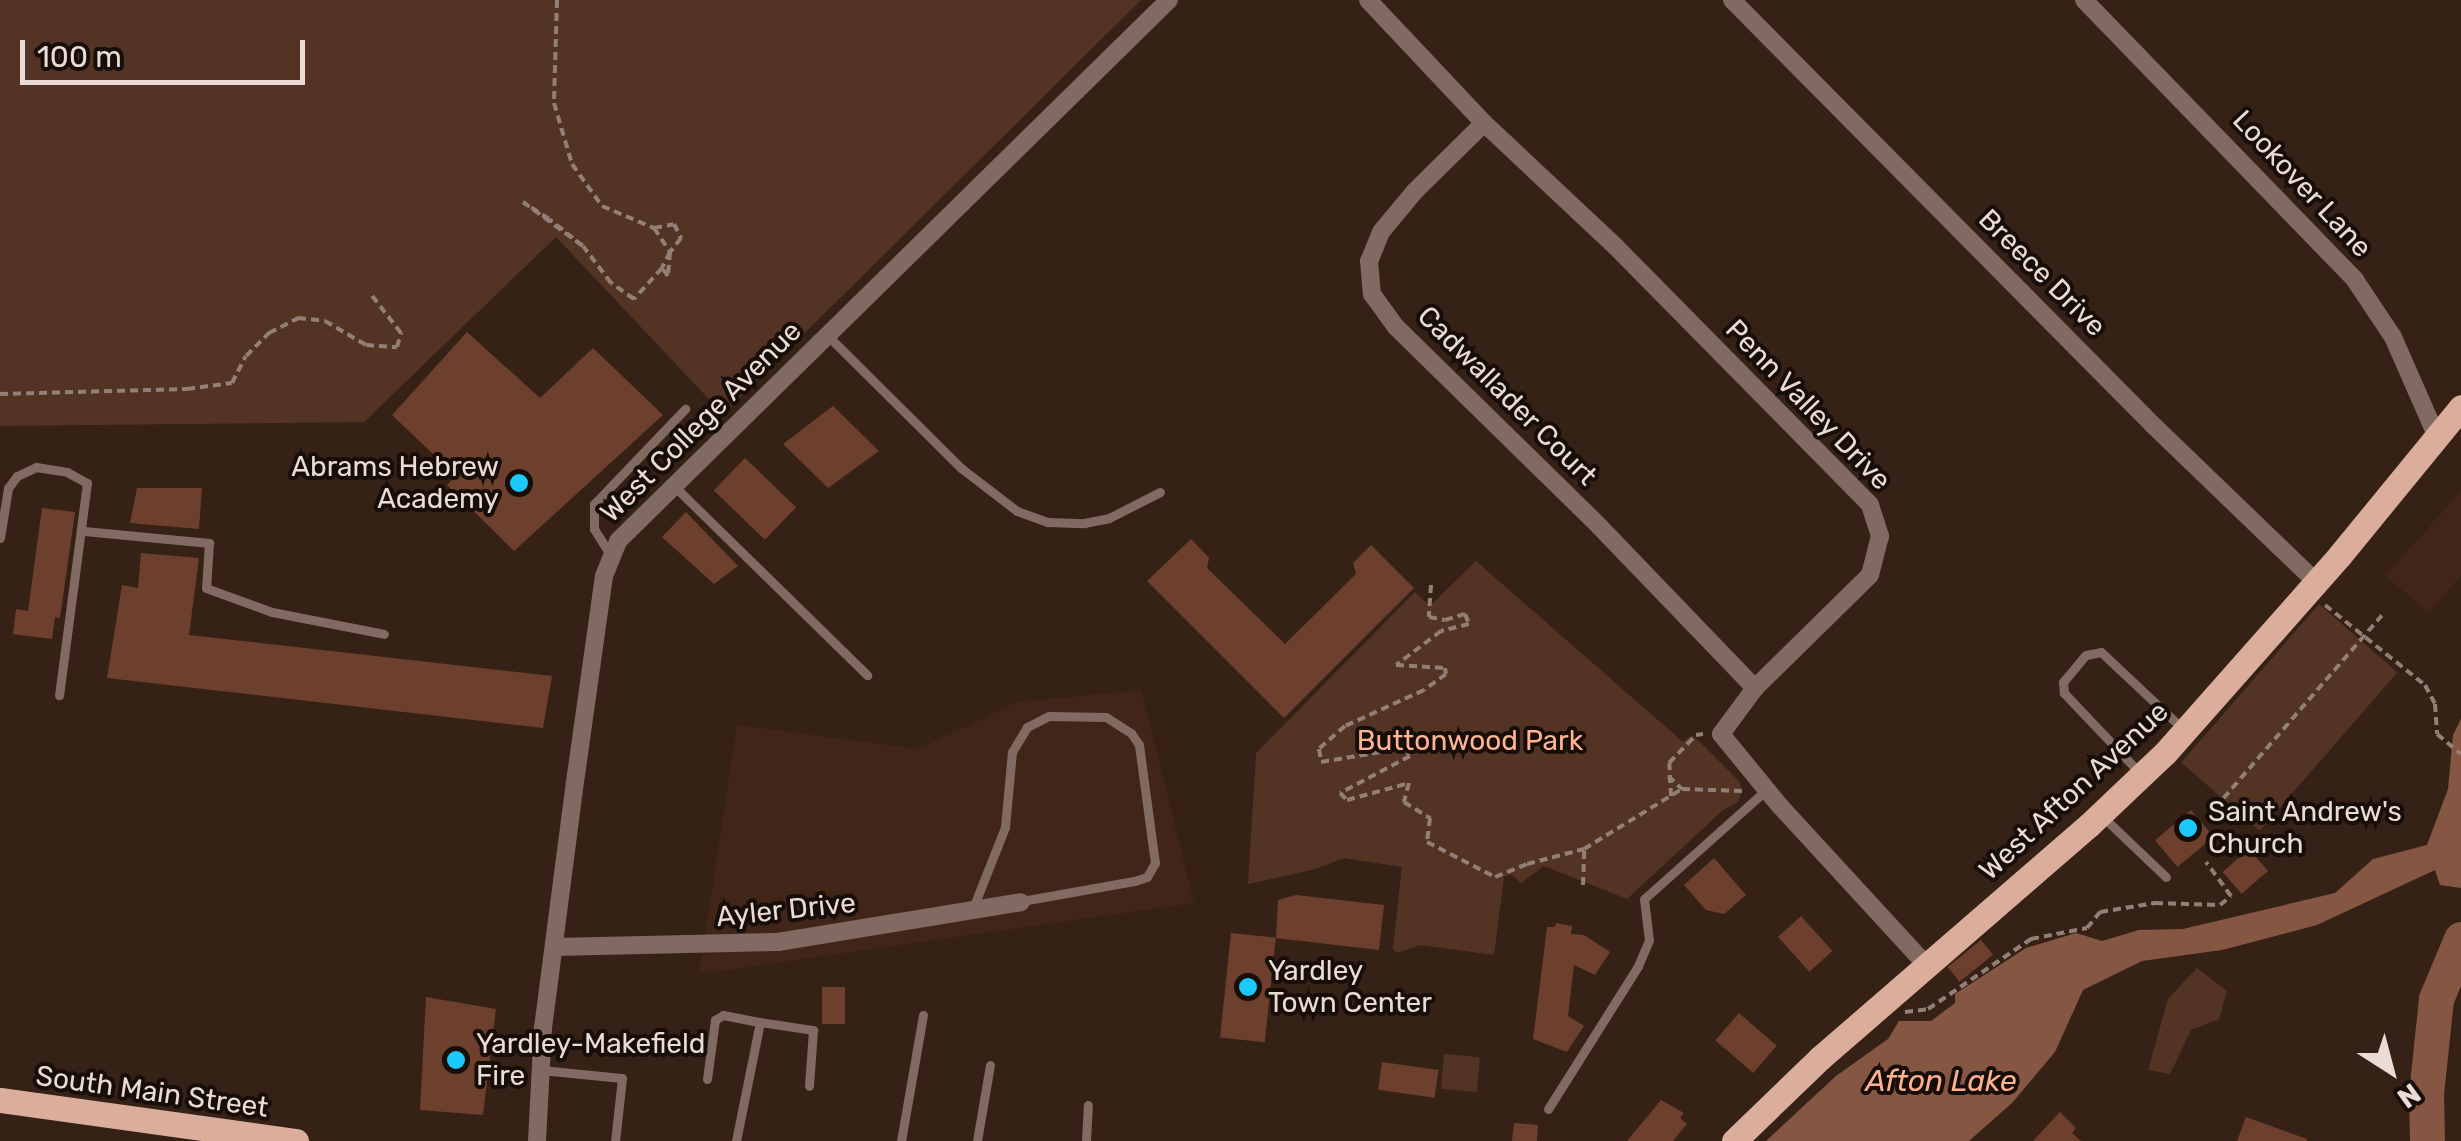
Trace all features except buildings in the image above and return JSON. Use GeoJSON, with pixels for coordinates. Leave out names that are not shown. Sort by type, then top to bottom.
{"type":"FeatureCollection","features":[{"type":"Feature","properties":{"kind":"main road","name":"West Afton Avenue"},"geometry":{"type":"LineString","coordinates":[[1734,1141],[1820,1058],[2142,775],[2317,590],[2461,406]]}},
{"type":"Feature","properties":{"kind":"main road","name":"South Main Street"},"geometry":{"type":"LineString","coordinates":[[0,1100],[296,1141]]}},
{"type":"Feature","properties":{"kind":"street","name":"West College Avenue"},"geometry":{"type":"LineString","coordinates":[[537,1141],[541,1070],[578,757],[604,576],[611,556],[631,526],[1169,0]]}},
{"type":"Feature","properties":{"kind":"street","name":"Penn Valley Drive"},"geometry":{"type":"LineString","coordinates":[[1368,0],[1484,122],[1616,247],[1853,484],[1877,519],[1879,554],[1870,575],[1756,688],[1721,734]]}},
{"type":"Feature","properties":{"kind":"street","name":"Breece Drive"},"geometry":{"type":"LineString","coordinates":[[1732,0],[2317,590]]}},
{"type":"Feature","properties":{"kind":"street","name":"Lookover Lane"},"geometry":{"type":"LineString","coordinates":[[2084,0],[2354,280],[2394,338],[2438,437]]}},
{"type":"Feature","properties":{"kind":"street","name":"Cadwallader Court"},"geometry":{"type":"LineString","coordinates":[[1484,122],[1414,191],[1381,232],[1369,261],[1372,294],[1396,326],[1756,688]]}},
{"type":"Feature","properties":{"kind":"street"},"geometry":{"type":"LineString","coordinates":[[1721,734],[1927,966]]}},
{"type":"Feature","properties":{"kind":"street","name":"Ayler Drive"},"geometry":{"type":"LineString","coordinates":[[555,946],[778,942],[1021,902]]}},
{"type":"Feature","properties":{"kind":"lane"},"geometry":{"type":"LineString","coordinates":[[827,335],[961,468],[1016,511],[1048,522],[1084,523],[1109,518],[1160,492]]}},
{"type":"Feature","properties":{"kind":"lane"},"geometry":{"type":"LineString","coordinates":[[611,556],[594,530],[594,504],[685,409]]}},
{"type":"Feature","properties":{"kind":"lane"},"geometry":{"type":"LineString","coordinates":[[0,538],[8,488],[17,476],[36,467],[67,472],[87,483],[84,531],[59,695]]}},
{"type":"Feature","properties":{"kind":"lane"},"geometry":{"type":"LineString","coordinates":[[673,486],[867,675]]}},
{"type":"Feature","properties":{"kind":"lane"},"geometry":{"type":"LineString","coordinates":[[84,531],[209,544],[206,588],[272,612],[384,634]]}},
{"type":"Feature","properties":{"kind":"lane"},"geometry":{"type":"LineString","coordinates":[[2142,775],[2066,699],[2062,688],[2068,674],[2090,652],[2101,652],[2185,731]]}},
{"type":"Feature","properties":{"kind":"lane"},"geometry":{"type":"LineString","coordinates":[[972,910],[1004,827],[1012,752],[1027,727],[1049,716],[1106,717],[1131,733],[1139,745],[1155,863],[1147,877],[1021,902]]}},
{"type":"Feature","properties":{"kind":"lane"},"geometry":{"type":"LineString","coordinates":[[1548,1109],[1638,966],[1648,940],[1644,900],[1767,789]]}},
{"type":"Feature","properties":{"kind":"lane"},"geometry":{"type":"LineString","coordinates":[[2100,815],[2166,877]]}},
{"type":"Feature","properties":{"kind":"lane"},"geometry":{"type":"LineString","coordinates":[[707,1079],[715,1020],[723,1016],[814,1030],[809,1086]]}},
{"type":"Feature","properties":{"kind":"lane"},"geometry":{"type":"LineString","coordinates":[[901,1141],[923,1016]]}},
{"type":"Feature","properties":{"kind":"lane"},"geometry":{"type":"LineString","coordinates":[[736,1141],[760,1022]]}},
{"type":"Feature","properties":{"kind":"lane"},"geometry":{"type":"LineString","coordinates":[[976,1141],[990,1065]]}},
{"type":"Feature","properties":{"kind":"lane"},"geometry":{"type":"LineString","coordinates":[[541,1070],[622,1078],[614,1141]]}},
{"type":"Feature","properties":{"kind":"lane"},"geometry":{"type":"LineString","coordinates":[[1086,1141],[1088,1105]]}},
{"type":"Feature","properties":{"kind":"path"},"geometry":{"type":"LineString","coordinates":[[557,0],[554,104],[572,164],[602,206],[631,222],[654,228],[674,224],[680,238],[662,268],[634,299],[610,283],[583,246],[550,219],[523,202],[583,246]]}},
{"type":"Feature","properties":{"kind":"path"},"geometry":{"type":"LineString","coordinates":[[654,228],[670,252],[668,276],[662,268]]}},
{"type":"Feature","properties":{"kind":"path"},"geometry":{"type":"LineString","coordinates":[[0,394],[187,389],[232,383],[246,356],[269,332],[298,318],[324,322],[366,345],[397,347],[401,334],[370,293]]}},
{"type":"Feature","properties":{"kind":"path"},"geometry":{"type":"LineString","coordinates":[[1431,585],[1429,617],[1445,620],[1465,614],[1468,624],[1440,631],[1396,665],[1445,668],[1446,674],[1424,690],[1345,726],[1320,749],[1321,762],[1405,748],[1410,756],[1340,793],[1347,800],[1408,783],[1404,802],[1430,818],[1427,842],[1495,878],[1526,864],[1584,850],[1682,789],[1767,789]]}},
{"type":"Feature","properties":{"kind":"path"},"geometry":{"type":"LineString","coordinates":[[2317,590],[2364,636],[2425,686],[2435,704],[2437,734],[2461,754]]}},
{"type":"Feature","properties":{"kind":"path"},"geometry":{"type":"LineString","coordinates":[[2215,808],[2384,613]]}},
{"type":"Feature","properties":{"kind":"path"},"geometry":{"type":"LineString","coordinates":[[1670,796],[1669,763],[1696,734],[1721,734]]}},
{"type":"Feature","properties":{"kind":"path"},"geometry":{"type":"LineString","coordinates":[[1668,776],[1682,789]]}},
{"type":"Feature","properties":{"kind":"path"},"geometry":{"type":"LineString","coordinates":[[1583,885],[1584,850]]}},
{"type":"Feature","properties":{"kind":"path"},"geometry":{"type":"LineString","coordinates":[[1890,1014],[1928,1009],[2031,939],[2087,928],[2100,912],[2155,902],[2220,905],[2230,896],[2206,862]]}},
{"type":"Feature","properties":{"kind":"shaded area"},"geometry":{"type":"Polygon","coordinates":[[[2461,491],[2461,576],[2429,613],[2385,576],[2461,491]]]}},
{"type":"Feature","properties":{"kind":"shaded area"},"geometry":{"type":"Polygon","coordinates":[[[1141,690],[1194,903],[699,974],[737,725],[918,749],[1017,702],[1141,690]]]}},
{"type":"Feature","properties":{"kind":"green space"},"geometry":{"type":"Polygon","coordinates":[[[0,0],[1141,0],[723,414],[556,237],[364,422],[0,426],[0,0]]]}},
{"type":"Feature","properties":{"kind":"green space","name":"Buttonwood Park"},"geometry":{"type":"Polygon","coordinates":[[[1476,561],[1683,742],[1692,735],[1739,781],[1742,791],[1738,802],[1723,810],[1627,899],[1544,866],[1521,883],[1511,874],[1504,877],[1494,955],[1420,945],[1397,953],[1393,949],[1402,867],[1344,858],[1316,869],[1248,884],[1256,753],[1415,592],[1430,606],[1476,561]]]}},
{"type":"Feature","properties":{"kind":"green space"},"geometry":{"type":"Polygon","coordinates":[[[2319,604],[2397,672],[2260,831],[2181,762],[2319,604]]]}},
{"type":"Feature","properties":{"kind":"green space"},"geometry":{"type":"Polygon","coordinates":[[[2197,968],[2227,991],[2219,1019],[2191,1030],[2170,1074],[2148,1070],[2168,999],[2197,968]]]}},
{"type":"Feature","properties":{"kind":"green space"},"geometry":{"type":"Polygon","coordinates":[[[1444,1054],[1480,1057],[1477,1092],[1441,1089],[1444,1054]]]}},
{"type":"Feature","properties":{"kind":"water","name":"Afton Lake"},"geometry":{"type":"Polygon","coordinates":[[[2461,719],[2461,888],[2440,885],[2435,870],[2317,925],[2222,950],[2142,961],[2083,990],[2055,1052],[2012,1103],[1969,1141],[1766,1141],[1836,1076],[1888,1039],[1899,1021],[1931,1021],[1955,1003],[1955,994],[2026,948],[2076,933],[2102,941],[2139,930],[2183,929],[2335,893],[2373,859],[2427,845],[2448,789],[2453,735],[2461,719]]]}},
{"type":"Feature","properties":{"kind":"waterway"},"geometry":{"type":"LineString","coordinates":[[2427,1141],[2426,1094],[2436,999],[2461,939]]}},
{"type":"Feature","properties":{"kind":"place","name":"Abrams Hebrew Academy"},"geometry":{"type":"Point","coordinates":[519,483]}},
{"type":"Feature","properties":{"kind":"place","name":"Saint Andrew's Church"},"geometry":{"type":"Point","coordinates":[2188,828]}},
{"type":"Feature","properties":{"kind":"place","name":"Yardley Town Center"},"geometry":{"type":"Point","coordinates":[1248,987]}},
{"type":"Feature","properties":{"kind":"place","name":"Yardley-Makefield Fire"},"geometry":{"type":"Point","coordinates":[456,1060]}}]}
